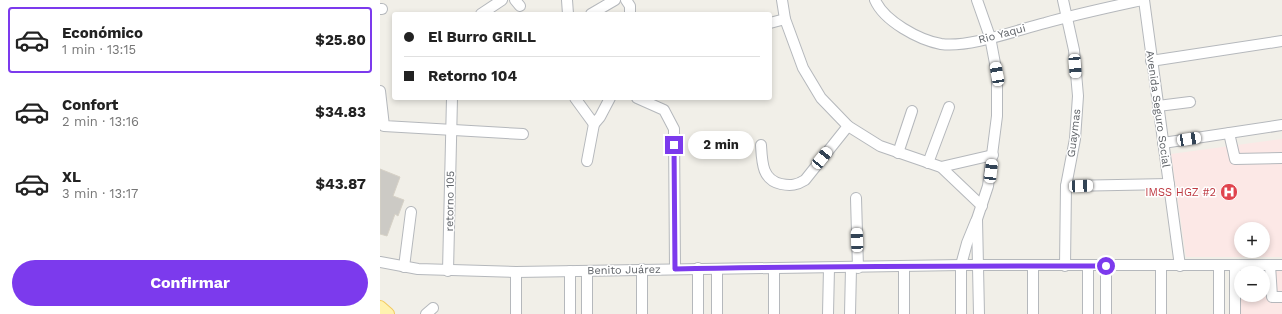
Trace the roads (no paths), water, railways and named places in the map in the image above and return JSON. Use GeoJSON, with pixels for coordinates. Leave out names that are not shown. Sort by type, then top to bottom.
{"type":"FeatureCollection","features":[{"type":"Feature","properties":{"kind":"main road"},"geometry":{"type":"LineString","coordinates":[[380,308],[388,314]]}},
{"type":"Feature","properties":{"kind":"street"},"geometry":{"type":"LineString","coordinates":[[484,12],[502,0]]}},
{"type":"Feature","properties":{"kind":"street"},"geometry":{"type":"LineString","coordinates":[[567,0],[568,12]]}},
{"type":"Feature","properties":{"kind":"street"},"geometry":{"type":"LineString","coordinates":[[595,12],[615,0]]}},
{"type":"Feature","properties":{"kind":"street"},"geometry":{"type":"LineString","coordinates":[[626,0],[630,6],[630,12]]}},
{"type":"Feature","properties":{"kind":"street"},"geometry":{"type":"LineString","coordinates":[[782,0],[786,19],[803,68],[821,98],[848,126],[880,146],[942,167],[982,206]]}},
{"type":"Feature","properties":{"kind":"street","name":"Rio Yaqui"},"geometry":{"type":"LineString","coordinates":[[875,0],[878,6],[897,24],[919,37],[942,44],[969,42],[1143,0]]}},
{"type":"Feature","properties":{"kind":"street"},"geometry":{"type":"LineString","coordinates":[[961,314],[961,265],[967,242],[982,206],[988,186],[997,116],[997,74],[990,37],[977,0]]}},
{"type":"Feature","properties":{"kind":"street","name":"Guaymas"},"geometry":{"type":"LineString","coordinates":[[1063,0],[1068,17],[1074,50],[1078,96],[1074,139],[1066,186],[1065,266]]}},
{"type":"Feature","properties":{"kind":"street","name":"Avenida Seguro Social"},"geometry":{"type":"LineString","coordinates":[[1143,0],[1180,266]]}},
{"type":"Feature","properties":{"kind":"street"},"geometry":{"type":"LineString","coordinates":[[772,22],[786,19]]}},
{"type":"Feature","properties":{"kind":"street"},"geometry":{"type":"LineString","coordinates":[[1151,60],[1282,42]]}},
{"type":"Feature","properties":{"kind":"street"},"geometry":{"type":"LineString","coordinates":[[380,91],[384,126],[523,134]]}},
{"type":"Feature","properties":{"kind":"street","name":"retorno 105"},"geometry":{"type":"LineString","coordinates":[[448,271],[452,100]]}},
{"type":"Feature","properties":{"kind":"street"},"geometry":{"type":"LineString","coordinates":[[576,100],[594,124]]}},
{"type":"Feature","properties":{"kind":"street"},"geometry":{"type":"LineString","coordinates":[[587,161],[594,124],[600,117],[609,100]]}},
{"type":"Feature","properties":{"kind":"street"},"geometry":{"type":"LineString","coordinates":[[642,100],[664,110],[674,129],[675,269]]}},
{"type":"Feature","properties":{"kind":"street"},"geometry":{"type":"LineString","coordinates":[[1158,106],[1190,102]]}},
{"type":"Feature","properties":{"kind":"street"},"geometry":{"type":"LineString","coordinates":[[928,163],[949,107]]}},
{"type":"Feature","properties":{"kind":"street"},"geometry":{"type":"LineString","coordinates":[[898,153],[912,111]]}},
{"type":"Feature","properties":{"kind":"street"},"geometry":{"type":"LineString","coordinates":[[1163,143],[1282,125]]}},
{"type":"Feature","properties":{"kind":"street"},"geometry":{"type":"LineString","coordinates":[[761,146],[763,165],[768,178],[776,183],[789,185],[798,184],[805,180],[848,126]]}},
{"type":"Feature","properties":{"kind":"street"},"geometry":{"type":"LineString","coordinates":[[1229,133],[1235,159],[1282,158]]}},
{"type":"Feature","properties":{"kind":"street"},"geometry":{"type":"LineString","coordinates":[[942,167],[993,155]]}},
{"type":"Feature","properties":{"kind":"street"},"geometry":{"type":"LineString","coordinates":[[1066,186],[1169,184]]}},
{"type":"Feature","properties":{"kind":"street"},"geometry":{"type":"LineString","coordinates":[[850,314],[854,268],[856,198]]}},
{"type":"Feature","properties":{"kind":"street"},"geometry":{"type":"LineString","coordinates":[[404,267],[411,212]]}},
{"type":"Feature","properties":{"kind":"street"},"geometry":{"type":"LineString","coordinates":[[977,219],[979,314]]}},
{"type":"Feature","properties":{"kind":"street","name":"Benito Juárez"},"geometry":{"type":"LineString","coordinates":[[380,262],[404,267],[448,271],[516,272],[698,268],[904,268],[961,265],[1033,267],[1282,265]]}},
{"type":"Feature","properties":{"kind":"street"},"geometry":{"type":"LineString","coordinates":[[1235,265],[1235,314]]}},
{"type":"Feature","properties":{"kind":"street"},"geometry":{"type":"LineString","coordinates":[[1270,265],[1272,297],[1282,297]]}},
{"type":"Feature","properties":{"kind":"street"},"geometry":{"type":"LineString","coordinates":[[1088,266],[1088,314]]}},
{"type":"Feature","properties":{"kind":"street"},"geometry":{"type":"LineString","coordinates":[[1106,266],[1106,314]]}},
{"type":"Feature","properties":{"kind":"street"},"geometry":{"type":"LineString","coordinates":[[1161,266],[1161,314]]}},
{"type":"Feature","properties":{"kind":"street"},"geometry":{"type":"LineString","coordinates":[[1219,266],[1219,314]]}},
{"type":"Feature","properties":{"kind":"street"},"geometry":{"type":"LineString","coordinates":[[1033,267],[1033,314]]}},
{"type":"Feature","properties":{"kind":"street"},"geometry":{"type":"LineString","coordinates":[[698,268],[698,314]]}},
{"type":"Feature","properties":{"kind":"street"},"geometry":{"type":"LineString","coordinates":[[774,268],[774,314]]}},
{"type":"Feature","properties":{"kind":"street"},"geometry":{"type":"LineString","coordinates":[[828,314],[829,268]]}},
{"type":"Feature","properties":{"kind":"street"},"geometry":{"type":"LineString","coordinates":[[904,268],[904,314]]}},
{"type":"Feature","properties":{"kind":"street"},"geometry":{"type":"LineString","coordinates":[[642,269],[642,314]]}},
{"type":"Feature","properties":{"kind":"street"},"geometry":{"type":"LineString","coordinates":[[717,269],[718,314]]}},
{"type":"Feature","properties":{"kind":"street"},"geometry":{"type":"LineString","coordinates":[[570,271],[570,314]]}},
{"type":"Feature","properties":{"kind":"street"},"geometry":{"type":"LineString","coordinates":[[587,271],[587,314]]}},
{"type":"Feature","properties":{"kind":"street"},"geometry":{"type":"LineString","coordinates":[[516,272],[516,314]]}},
{"type":"Feature","properties":{"kind":"place","name":"IMSS HGZ #2"},"geometry":{"type":"Point","coordinates":[1229,192]}}]}
